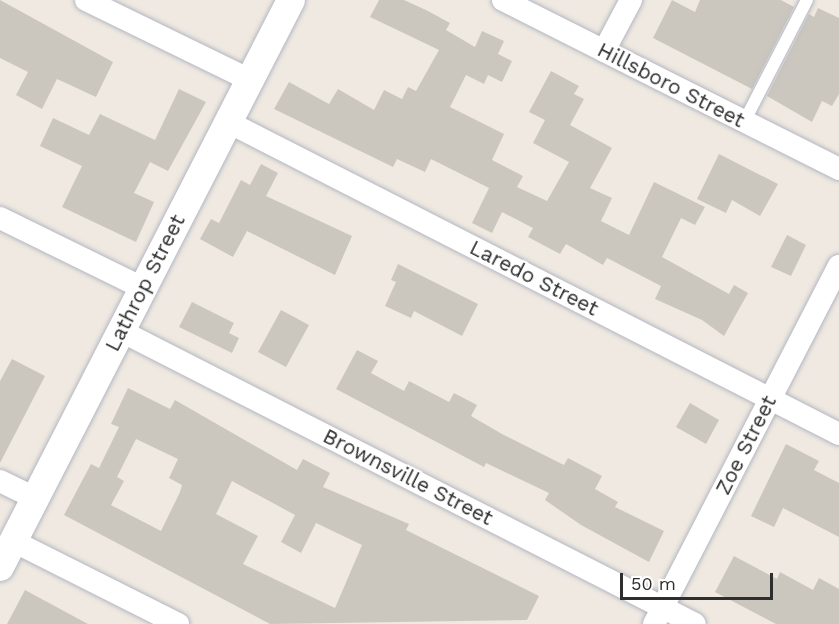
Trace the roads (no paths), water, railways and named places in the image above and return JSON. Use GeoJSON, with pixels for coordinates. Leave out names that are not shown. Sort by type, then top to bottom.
{"type":"FeatureCollection","features":[{"type":"Feature","properties":{"kind":"street"},"geometry":{"type":"LineString","coordinates":[[86,0],[250,80]]}},
{"type":"Feature","properties":{"kind":"street","name":"Lathrop Street"},"geometry":{"type":"LineString","coordinates":[[0,567],[291,0]]}},
{"type":"Feature","properties":{"kind":"street","name":"Hillsboro Street"},"geometry":{"type":"LineString","coordinates":[[503,0],[839,169]]}},
{"type":"Feature","properties":{"kind":"street"},"geometry":{"type":"LineString","coordinates":[[604,51],[631,0]]}},
{"type":"Feature","properties":{"kind":"street","name":"Laredo Street"},"geometry":{"type":"LineString","coordinates":[[228,122],[839,434]]}},
{"type":"Feature","properties":{"kind":"street"},"geometry":{"type":"LineString","coordinates":[[0,218],[143,288]]}},
{"type":"Feature","properties":{"kind":"street","name":"Zoe Street"},"geometry":{"type":"LineString","coordinates":[[659,616],[839,266]]}},
{"type":"Feature","properties":{"kind":"street","name":"Brownsville Street"},"geometry":{"type":"LineString","coordinates":[[121,331],[659,616],[695,624]]}},
{"type":"Feature","properties":{"kind":"street"},"geometry":{"type":"LineString","coordinates":[[0,481],[35,498]]}},
{"type":"Feature","properties":{"kind":"street"},"geometry":{"type":"LineString","coordinates":[[14,540],[178,624]]}},
{"type":"Feature","properties":{"kind":"lane"},"geometry":{"type":"LineString","coordinates":[[744,122],[807,0]]}}]}
